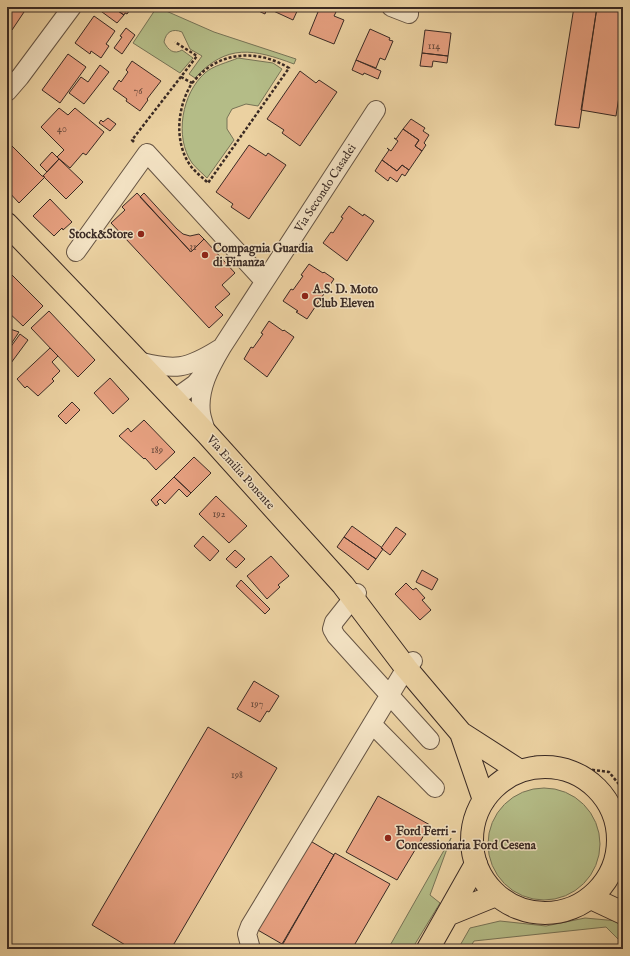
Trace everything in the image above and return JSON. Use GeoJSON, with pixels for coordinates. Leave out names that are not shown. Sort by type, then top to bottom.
{"type":"FeatureCollection","features":[{"type":"Feature","properties":{"kind":"main road","name":"Via Emilia Ponente"},"geometry":{"type":"LineString","coordinates":[[7,224],[207,434],[342,585],[355,595],[410,664],[461,733],[484,800]]}},
{"type":"Feature","properties":{"kind":"main road","name":"Via Emilia Ponente"},"geometry":{"type":"LineString","coordinates":[[461,733],[520,771]]}},
{"type":"Feature","properties":{"kind":"main road"},"geometry":{"type":"LineString","coordinates":[[536,767],[551,767],[567,770],[581,776],[594,785],[606,797],[615,816],[619,837],[620,862],[608,880],[591,898],[568,910],[543,914],[518,908],[496,895],[484,881],[476,864],[472,842],[474,820],[484,800],[499,782],[520,771],[536,767]]}},
{"type":"Feature","properties":{"kind":"main road"},"geometry":{"type":"LineString","coordinates":[[428,949],[476,864]]}},
{"type":"Feature","properties":{"kind":"main road"},"geometry":{"type":"LineString","coordinates":[[447,915],[496,895]]}},
{"type":"Feature","properties":{"kind":"main road"},"geometry":{"type":"LineString","coordinates":[[591,898],[623,913]]}},
{"type":"Feature","properties":{"kind":"street"},"geometry":{"type":"LineString","coordinates":[[7,92],[72,7]]}},
{"type":"Feature","properties":{"kind":"street"},"geometry":{"type":"LineString","coordinates":[[391,7],[409,14],[410,7]]}},
{"type":"Feature","properties":{"kind":"street","name":"Via Secondo Casadei"},"geometry":{"type":"LineString","coordinates":[[172,397],[186,374],[205,364],[222,347],[376,110]]}},
{"type":"Feature","properties":{"kind":"street"},"geometry":{"type":"LineString","coordinates":[[76,252],[147,153],[264,281]]}},
{"type":"Feature","properties":{"kind":"street","name":"Via Secondo Casadei"},"geometry":{"type":"LineString","coordinates":[[138,361],[171,368],[205,364]]}},
{"type":"Feature","properties":{"kind":"street"},"geometry":{"type":"LineString","coordinates":[[205,364],[201,396],[201,413],[207,434]]}},
{"type":"Feature","properties":{"kind":"street"},"geometry":{"type":"LineString","coordinates":[[355,595],[334,622],[332,629],[336,636],[430,740]]}},
{"type":"Feature","properties":{"kind":"street"},"geometry":{"type":"LineString","coordinates":[[251,949],[247,934],[250,926],[410,664]]}},
{"type":"Feature","properties":{"kind":"street"},"geometry":{"type":"LineString","coordinates":[[372,724],[434,788]]}},
{"type":"Feature","properties":{"kind":"path"},"geometry":{"type":"LineString","coordinates":[[147,153],[132,140],[197,56],[174,42]]}},
{"type":"Feature","properties":{"kind":"path"},"geometry":{"type":"LineString","coordinates":[[238,55],[273,59],[289,68],[208,182],[198,175],[190,165],[184,151],[180,134],[180,118],[184,100],[192,83],[206,70],[221,61],[238,55]]}},
{"type":"Feature","properties":{"kind":"path"},"geometry":{"type":"LineString","coordinates":[[181,77],[192,83]]}},
{"type":"Feature","properties":{"kind":"green space"},"geometry":{"type":"Polygon","coordinates":[[[157,7],[214,32],[296,59],[294,64],[266,55],[254,53],[242,52],[230,54],[218,59],[195,78],[189,74],[202,56],[190,49],[182,32],[175,30],[168,33],[166,36],[164,42],[167,47],[174,52],[182,50],[193,58],[180,73],[133,43],[157,7]]]}},
{"type":"Feature","properties":{"kind":"green space"},"geometry":{"type":"Polygon","coordinates":[[[238,58],[273,63],[282,69],[258,106],[246,104],[232,109],[227,118],[227,129],[234,140],[207,178],[192,163],[186,152],[182,128],[186,103],[197,82],[205,73],[216,66],[238,58]]]}},
{"type":"Feature","properties":{"kind":"green space"},"geometry":{"type":"Polygon","coordinates":[[[544,788],[566,792],[584,804],[596,822],[600,844],[596,866],[584,884],[566,896],[544,900],[522,896],[504,884],[492,866],[488,844],[492,822],[504,804],[522,792],[544,788]]]}},
{"type":"Feature","properties":{"kind":"green space"},"geometry":{"type":"Polygon","coordinates":[[[451,838],[430,895],[440,903],[412,949],[388,949],[451,838]]]}},
{"type":"Feature","properties":{"kind":"green space"},"geometry":{"type":"Polygon","coordinates":[[[585,918],[618,921],[623,924],[623,944],[606,927],[474,941],[469,949],[458,949],[470,928],[500,921],[546,926],[585,918]]]}},
{"type":"Feature","properties":{"kind":"building"},"geometry":{"type":"Polygon","coordinates":[[[7,7],[23,7],[26,9],[12,30],[7,26],[7,7]]]}},
{"type":"Feature","properties":{"kind":"building"},"geometry":{"type":"Polygon","coordinates":[[[100,7],[112,7],[124,15],[117,23],[98,9],[100,7]]]}},
{"type":"Feature","properties":{"kind":"building"},"geometry":{"type":"Polygon","coordinates":[[[112,7],[132,7],[127,14],[125,13],[124,15],[112,7]]]}},
{"type":"Feature","properties":{"kind":"building"},"geometry":{"type":"Polygon","coordinates":[[[250,7],[299,7],[293,20],[267,8],[265,14],[250,7]]]}},
{"type":"Feature","properties":{"kind":"building"},"geometry":{"type":"Polygon","coordinates":[[[320,7],[325,7],[336,12],[334,16],[344,20],[334,44],[309,34],[320,7]]]}},
{"type":"Feature","properties":{"kind":"building"},"geometry":{"type":"Polygon","coordinates":[[[574,7],[597,7],[579,128],[555,125],[574,7]]]}},
{"type":"Feature","properties":{"kind":"building"},"geometry":{"type":"Polygon","coordinates":[[[597,7],[623,7],[623,70],[616,116],[581,110],[597,7]]]}},
{"type":"Feature","properties":{"kind":"building"},"geometry":{"type":"Polygon","coordinates":[[[94,16],[115,31],[106,44],[109,46],[101,58],[91,51],[90,54],[75,43],[94,16]]]}},
{"type":"Feature","properties":{"kind":"building"},"geometry":{"type":"Polygon","coordinates":[[[126,28],[135,35],[122,54],[114,48],[122,37],[120,36],[126,28]]]}},
{"type":"Feature","properties":{"kind":"building"},"geometry":{"type":"Polygon","coordinates":[[[370,29],[390,38],[389,40],[393,41],[385,60],[380,58],[376,68],[356,60],[370,29]]]}},
{"type":"Feature","properties":{"kind":"building"},"geometry":{"type":"Polygon","coordinates":[[[425,30],[451,33],[448,56],[422,53],[425,30]]]}},
{"type":"Feature","properties":{"kind":"building"},"geometry":{"type":"Polygon","coordinates":[[[422,53],[448,56],[447,63],[433,61],[432,67],[420,66],[422,53]]]}},
{"type":"Feature","properties":{"kind":"building"},"geometry":{"type":"Polygon","coordinates":[[[68,54],[86,67],[60,103],[42,90],[68,54]]]}},
{"type":"Feature","properties":{"kind":"building"},"geometry":{"type":"Polygon","coordinates":[[[356,60],[381,71],[378,79],[352,70],[356,60]]]}},
{"type":"Feature","properties":{"kind":"building"},"geometry":{"type":"Polygon","coordinates":[[[132,61],[161,81],[140,111],[113,89],[119,80],[121,82],[128,72],[126,70],[132,61]]]}},
{"type":"Feature","properties":{"kind":"building"},"geometry":{"type":"Polygon","coordinates":[[[100,65],[109,72],[84,104],[69,93],[81,77],[88,82],[100,65]]]}},
{"type":"Feature","properties":{"kind":"building"},"geometry":{"type":"Polygon","coordinates":[[[300,71],[316,83],[319,80],[337,92],[300,146],[282,133],[284,130],[267,119],[300,71]]]}},
{"type":"Feature","properties":{"kind":"building"},"geometry":{"type":"Polygon","coordinates":[[[59,108],[68,115],[75,108],[104,132],[86,155],[83,153],[70,168],[57,157],[64,150],[41,127],[59,108]]]}},
{"type":"Feature","properties":{"kind":"building"},"geometry":{"type":"Polygon","coordinates":[[[108,118],[116,124],[110,131],[99,123],[101,120],[103,122],[108,118]]]}},
{"type":"Feature","properties":{"kind":"building"},"geometry":{"type":"Polygon","coordinates":[[[411,119],[425,128],[423,131],[429,135],[424,143],[426,145],[422,151],[415,146],[419,140],[403,129],[411,119]]]}},
{"type":"Feature","properties":{"kind":"building"},"geometry":{"type":"Polygon","coordinates":[[[403,129],[419,140],[415,146],[422,151],[409,170],[402,165],[397,171],[382,160],[389,150],[387,148],[391,151],[398,141],[394,138],[396,139],[403,129]]]}},
{"type":"Feature","properties":{"kind":"building"},"geometry":{"type":"Polygon","coordinates":[[[8,142],[42,176],[45,177],[19,203],[7,190],[8,142]]]}},
{"type":"Feature","properties":{"kind":"building"},"geometry":{"type":"Polygon","coordinates":[[[249,145],[266,156],[268,153],[286,165],[249,219],[231,207],[233,204],[216,192],[249,145]]]}},
{"type":"Feature","properties":{"kind":"building"},"geometry":{"type":"Polygon","coordinates":[[[52,152],[59,159],[47,172],[40,165],[52,152]]]}},
{"type":"Feature","properties":{"kind":"building"},"geometry":{"type":"Polygon","coordinates":[[[59,159],[83,182],[66,199],[43,176],[59,159]]]}},
{"type":"Feature","properties":{"kind":"building"},"geometry":{"type":"Polygon","coordinates":[[[382,160],[397,171],[402,165],[409,170],[405,176],[402,174],[397,182],[390,177],[388,181],[375,171],[382,160]]]}},
{"type":"Feature","properties":{"kind":"building"},"geometry":{"type":"Polygon","coordinates":[[[137,193],[191,252],[204,239],[235,273],[222,285],[230,294],[215,307],[223,315],[209,328],[111,223],[125,210],[122,207],[137,193]]]}},
{"type":"Feature","properties":{"kind":"building"},"geometry":{"type":"Polygon","coordinates":[[[144,193],[183,234],[190,236],[199,234],[204,239],[191,252],[140,197],[144,193]]]}},
{"type":"Feature","properties":{"kind":"building"},"geometry":{"type":"Polygon","coordinates":[[[50,199],[72,222],[63,230],[62,228],[54,236],[33,216],[50,199]]]}},
{"type":"Feature","properties":{"kind":"building"},"geometry":{"type":"Polygon","coordinates":[[[349,206],[363,216],[364,214],[374,221],[347,261],[323,243],[331,232],[333,233],[343,218],[341,217],[349,206]]]}},
{"type":"Feature","properties":{"kind":"building","name":"A.S. D. Moto Club Eleven"},"geometry":{"type":"Polygon","coordinates":[[[309,264],[334,279],[307,319],[283,301],[291,289],[293,290],[303,276],[301,275],[309,264]]]}},
{"type":"Feature","properties":{"kind":"building"},"geometry":{"type":"Polygon","coordinates":[[[7,270],[43,306],[23,326],[7,311],[7,270]]]}},
{"type":"Feature","properties":{"kind":"building"},"geometry":{"type":"Polygon","coordinates":[[[49,311],[95,360],[78,377],[31,328],[49,311]]]}},
{"type":"Feature","properties":{"kind":"building"},"geometry":{"type":"Polygon","coordinates":[[[269,321],[294,337],[267,377],[244,359],[251,347],[253,348],[263,334],[261,333],[269,321]]]}},
{"type":"Feature","properties":{"kind":"building"},"geometry":{"type":"Polygon","coordinates":[[[7,328],[19,332],[11,344],[7,342],[7,328]]]}},
{"type":"Feature","properties":{"kind":"building"},"geometry":{"type":"Polygon","coordinates":[[[20,334],[28,340],[11,363],[7,360],[7,352],[20,334]]]}},
{"type":"Feature","properties":{"kind":"building"},"geometry":{"type":"Polygon","coordinates":[[[50,348],[58,356],[52,362],[60,371],[52,379],[54,381],[38,396],[27,386],[25,388],[17,379],[50,348]]]}},
{"type":"Feature","properties":{"kind":"building"},"geometry":{"type":"Polygon","coordinates":[[[110,378],[129,399],[113,414],[94,393],[110,378]]]}},
{"type":"Feature","properties":{"kind":"building"},"geometry":{"type":"Polygon","coordinates":[[[72,402],[80,410],[66,424],[58,416],[72,402]]]}},
{"type":"Feature","properties":{"kind":"building"},"geometry":{"type":"Polygon","coordinates":[[[144,420],[175,452],[156,470],[145,458],[144,459],[119,436],[128,428],[131,432],[144,420]]]}},
{"type":"Feature","properties":{"kind":"building"},"geometry":{"type":"Polygon","coordinates":[[[194,457],[211,473],[191,493],[174,477],[194,457]]]}},
{"type":"Feature","properties":{"kind":"building"},"geometry":{"type":"Polygon","coordinates":[[[174,477],[191,493],[187,497],[179,489],[165,504],[160,499],[157,502],[159,504],[156,506],[151,500],[174,477]]]}},
{"type":"Feature","properties":{"kind":"building"},"geometry":{"type":"Polygon","coordinates":[[[216,496],[247,526],[229,543],[199,514],[216,496]]]}},
{"type":"Feature","properties":{"kind":"building"},"geometry":{"type":"Polygon","coordinates":[[[352,526],[383,549],[376,559],[344,537],[352,526]]]}},
{"type":"Feature","properties":{"kind":"building"},"geometry":{"type":"Polygon","coordinates":[[[396,527],[406,534],[390,555],[381,548],[396,527]]]}},
{"type":"Feature","properties":{"kind":"building"},"geometry":{"type":"Polygon","coordinates":[[[203,536],[219,551],[210,561],[194,546],[203,536]]]}},
{"type":"Feature","properties":{"kind":"building"},"geometry":{"type":"Polygon","coordinates":[[[344,537],[376,559],[368,570],[337,547],[344,537]]]}},
{"type":"Feature","properties":{"kind":"building"},"geometry":{"type":"Polygon","coordinates":[[[235,550],[245,559],[236,568],[226,559],[235,550]]]}},
{"type":"Feature","properties":{"kind":"building"},"geometry":{"type":"Polygon","coordinates":[[[271,556],[289,576],[278,585],[280,587],[267,599],[247,576],[271,556]]]}},
{"type":"Feature","properties":{"kind":"building"},"geometry":{"type":"Polygon","coordinates":[[[422,570],[438,579],[432,590],[416,582],[422,570]]]}},
{"type":"Feature","properties":{"kind":"building"},"geometry":{"type":"Polygon","coordinates":[[[241,580],[270,609],[265,614],[236,586],[241,580]]]}},
{"type":"Feature","properties":{"kind":"building"},"geometry":{"type":"Polygon","coordinates":[[[406,583],[413,590],[416,588],[425,598],[422,600],[431,610],[420,620],[395,594],[406,583]]]}},
{"type":"Feature","properties":{"kind":"building"},"geometry":{"type":"Polygon","coordinates":[[[254,681],[279,696],[269,712],[267,711],[260,722],[237,709],[254,681]]]}},
{"type":"Feature","properties":{"kind":"building"},"geometry":{"type":"Polygon","coordinates":[[[208,727],[277,768],[171,949],[132,949],[92,925],[208,727]]]}},
{"type":"Feature","properties":{"kind":"building","name":"Ford Ferri - Concessionaria Ford Cesena"},"geometry":{"type":"Polygon","coordinates":[[[378,796],[430,825],[397,880],[346,852],[378,796]]]}},
{"type":"Feature","properties":{"kind":"building"},"geometry":{"type":"Polygon","coordinates":[[[307,839],[334,855],[282,944],[256,929],[307,839]]]}},
{"type":"Feature","properties":{"kind":"building"},"geometry":{"type":"Polygon","coordinates":[[[335,853],[390,884],[352,949],[280,949],[335,853]]]}},
{"type":"Feature","properties":{"kind":"place","name":"Stock&Store"},"geometry":{"type":"Point","coordinates":[141,234]}},
{"type":"Feature","properties":{"kind":"place","name":"Compagnia Guardia di Finanza"},"geometry":{"type":"Point","coordinates":[205,255]}},
{"type":"Feature","properties":{"kind":"place","name":"A.S. D. Moto Club Eleven"},"geometry":{"type":"Point","coordinates":[305,296]}},
{"type":"Feature","properties":{"kind":"place","name":"Ford Ferri - Concessionaria Ford Cesena"},"geometry":{"type":"Point","coordinates":[388,838]}}]}
